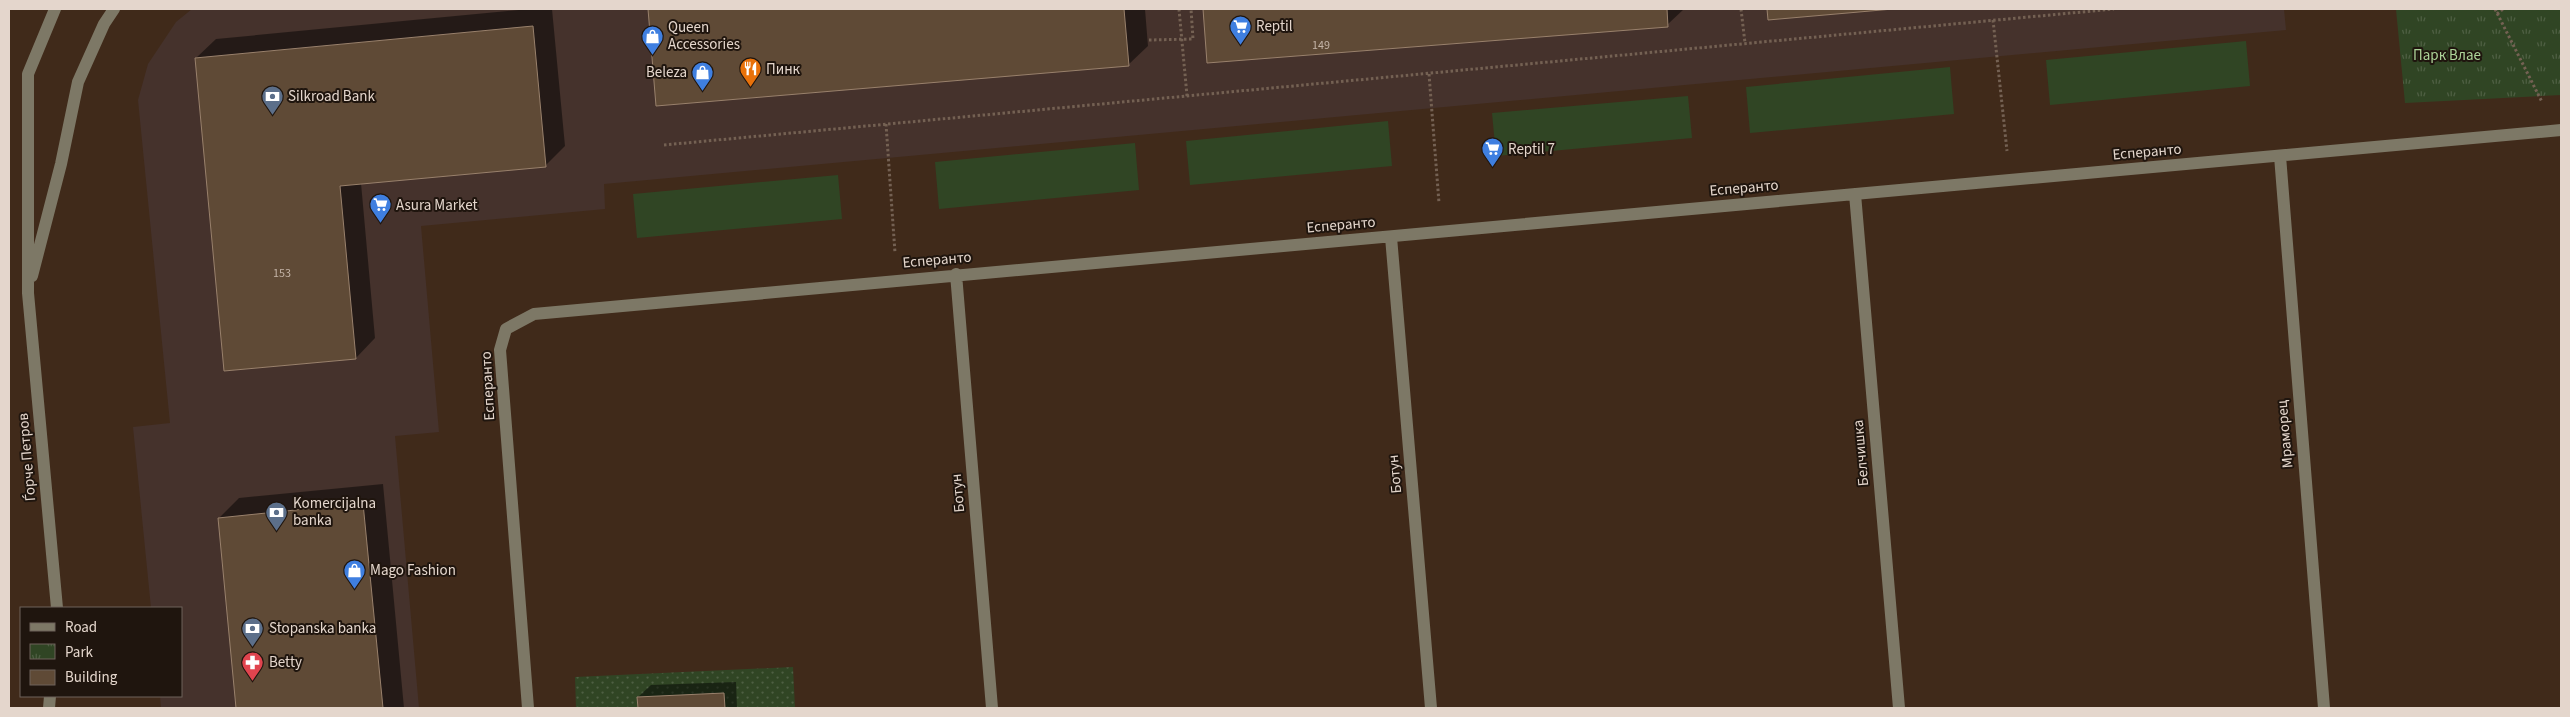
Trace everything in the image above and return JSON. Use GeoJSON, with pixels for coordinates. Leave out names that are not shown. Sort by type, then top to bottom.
{"type":"FeatureCollection","features":[{"type":"Feature","properties":{"kind":"street","name":"Ѓорче Петров"},"geometry":{"type":"LineString","coordinates":[[55,9],[28,74],[28,293],[57,607]]}},
{"type":"Feature","properties":{"kind":"street"},"geometry":{"type":"LineString","coordinates":[[28,293],[61,164],[78,82],[104,24],[114,9]]}},
{"type":"Feature","properties":{"kind":"street","name":"Есперанто"},"geometry":{"type":"LineString","coordinates":[[528,708],[500,350],[506,329],[534,314],[956,274],[1391,237],[2561,130]]}},
{"type":"Feature","properties":{"kind":"street","name":"Мраморец"},"geometry":{"type":"LineString","coordinates":[[2280,156],[2324,708]]}},
{"type":"Feature","properties":{"kind":"street","name":"Белчишка"},"geometry":{"type":"LineString","coordinates":[[1855,194],[1899,708]]}},
{"type":"Feature","properties":{"kind":"street","name":"Ботун"},"geometry":{"type":"LineString","coordinates":[[1391,237],[1431,708]]}},
{"type":"Feature","properties":{"kind":"street","name":"Ботун"},"geometry":{"type":"LineString","coordinates":[[956,274],[992,708]]}},
{"type":"Feature","properties":{"kind":"path"},"geometry":{"type":"LineString","coordinates":[[1179,9],[1187,96]]}},
{"type":"Feature","properties":{"kind":"path"},"geometry":{"type":"LineString","coordinates":[[1149,40],[1193,39],[1191,9]]}},
{"type":"Feature","properties":{"kind":"path"},"geometry":{"type":"LineString","coordinates":[[1741,9],[1745,43]]}},
{"type":"Feature","properties":{"kind":"path"},"geometry":{"type":"LineString","coordinates":[[664,145],[2114,9]]}},
{"type":"Feature","properties":{"kind":"path"},"geometry":{"type":"LineString","coordinates":[[2495,9],[2539,97],[2561,130]]}},
{"type":"Feature","properties":{"kind":"path"},"geometry":{"type":"LineString","coordinates":[[2497,14],[2503,9]]}},
{"type":"Feature","properties":{"kind":"path"},"geometry":{"type":"LineString","coordinates":[[1992,20],[2010,181]]}},
{"type":"Feature","properties":{"kind":"path"},"geometry":{"type":"LineString","coordinates":[[1428,74],[1442,231]]}},
{"type":"Feature","properties":{"kind":"path"},"geometry":{"type":"LineString","coordinates":[[886,124],[897,280]]}},
{"type":"Feature","properties":{"kind":"shaded area"},"geometry":{"type":"Polygon","coordinates":[[[192,9],[2284,9],[2286,30],[604,184],[605,209],[421,226],[439,432],[395,436],[419,708],[161,708],[160,697],[182,697],[182,607],[151,607],[133,427],[170,423],[138,100],[148,64],[176,22],[192,9]]]}},
{"type":"Feature","properties":{"kind":"green space","name":"Парк Влае"},"geometry":{"type":"Polygon","coordinates":[[[2396,9],[2561,9],[2561,95],[2405,103],[2396,9]]]}},
{"type":"Feature","properties":{"kind":"green space"},"geometry":{"type":"Polygon","coordinates":[[[2246,41],[2250,86],[2050,105],[2046,60],[2246,41]]]}},
{"type":"Feature","properties":{"kind":"green space"},"geometry":{"type":"Polygon","coordinates":[[[1950,67],[1954,114],[1750,133],[1746,87],[1950,67]]]}},
{"type":"Feature","properties":{"kind":"green space"},"geometry":{"type":"Polygon","coordinates":[[[1688,96],[1692,138],[1496,156],[1492,113],[1688,96]]]}},
{"type":"Feature","properties":{"kind":"green space"},"geometry":{"type":"Polygon","coordinates":[[[1388,121],[1392,166],[1190,185],[1186,141],[1388,121]]]}},
{"type":"Feature","properties":{"kind":"green space"},"geometry":{"type":"Polygon","coordinates":[[[1135,143],[1139,190],[939,209],[935,162],[1135,143]]]}},
{"type":"Feature","properties":{"kind":"green space"},"geometry":{"type":"Polygon","coordinates":[[[838,175],[842,219],[637,238],[633,194],[838,175]]]}},
{"type":"Feature","properties":{"kind":"green space"},"geometry":{"type":"Polygon","coordinates":[[[793,667],[795,708],[576,708],[575,677],[793,667]]]}},
{"type":"Feature","properties":{"kind":"building"},"geometry":{"type":"Polygon","coordinates":[[[648,9],[1124,9],[1129,66],[656,106],[648,9]]]}},
{"type":"Feature","properties":{"kind":"building"},"geometry":{"type":"Polygon","coordinates":[[[1203,9],[1667,9],[1668,27],[1207,63],[1203,9]]]}},
{"type":"Feature","properties":{"kind":"building"},"geometry":{"type":"Polygon","coordinates":[[[1767,9],[1893,9],[1768,20],[1767,9]]]}},
{"type":"Feature","properties":{"kind":"building"},"geometry":{"type":"Polygon","coordinates":[[[533,26],[546,167],[340,186],[356,359],[224,371],[195,58],[533,26]]]}},
{"type":"Feature","properties":{"kind":"building"},"geometry":{"type":"Polygon","coordinates":[[[363,503],[383,708],[236,708],[218,518],[363,503]]]}},
{"type":"Feature","properties":{"kind":"building"},"geometry":{"type":"Polygon","coordinates":[[[724,693],[725,708],[638,708],[637,697],[724,693]]]}},
{"type":"Feature","properties":{"kind":"place","name":"Reptil"},"geometry":{"type":"Point","coordinates":[1240,45]}},
{"type":"Feature","properties":{"kind":"place","name":"Queen Accessories"},"geometry":{"type":"Point","coordinates":[652,55]}},
{"type":"Feature","properties":{"kind":"place","name":"Пинк"},"geometry":{"type":"Point","coordinates":[750,88]}},
{"type":"Feature","properties":{"kind":"place","name":"Beleza"},"geometry":{"type":"Point","coordinates":[703,91]}},
{"type":"Feature","properties":{"kind":"place","name":"Silkroad Bank"},"geometry":{"type":"Point","coordinates":[272,115]}},
{"type":"Feature","properties":{"kind":"place","name":"Reptil 7"},"geometry":{"type":"Point","coordinates":[1492,168]}},
{"type":"Feature","properties":{"kind":"place","name":"Asura Market"},"geometry":{"type":"Point","coordinates":[380,224]}},
{"type":"Feature","properties":{"kind":"place","name":"Komercijalna banka"},"geometry":{"type":"Point","coordinates":[277,531]}},
{"type":"Feature","properties":{"kind":"place","name":"Mago Fashion"},"geometry":{"type":"Point","coordinates":[354,589]}},
{"type":"Feature","properties":{"kind":"place","name":"Stopanska banka"},"geometry":{"type":"Point","coordinates":[253,647]}},
{"type":"Feature","properties":{"kind":"place","name":"Betty"},"geometry":{"type":"Point","coordinates":[253,681]}}]}
